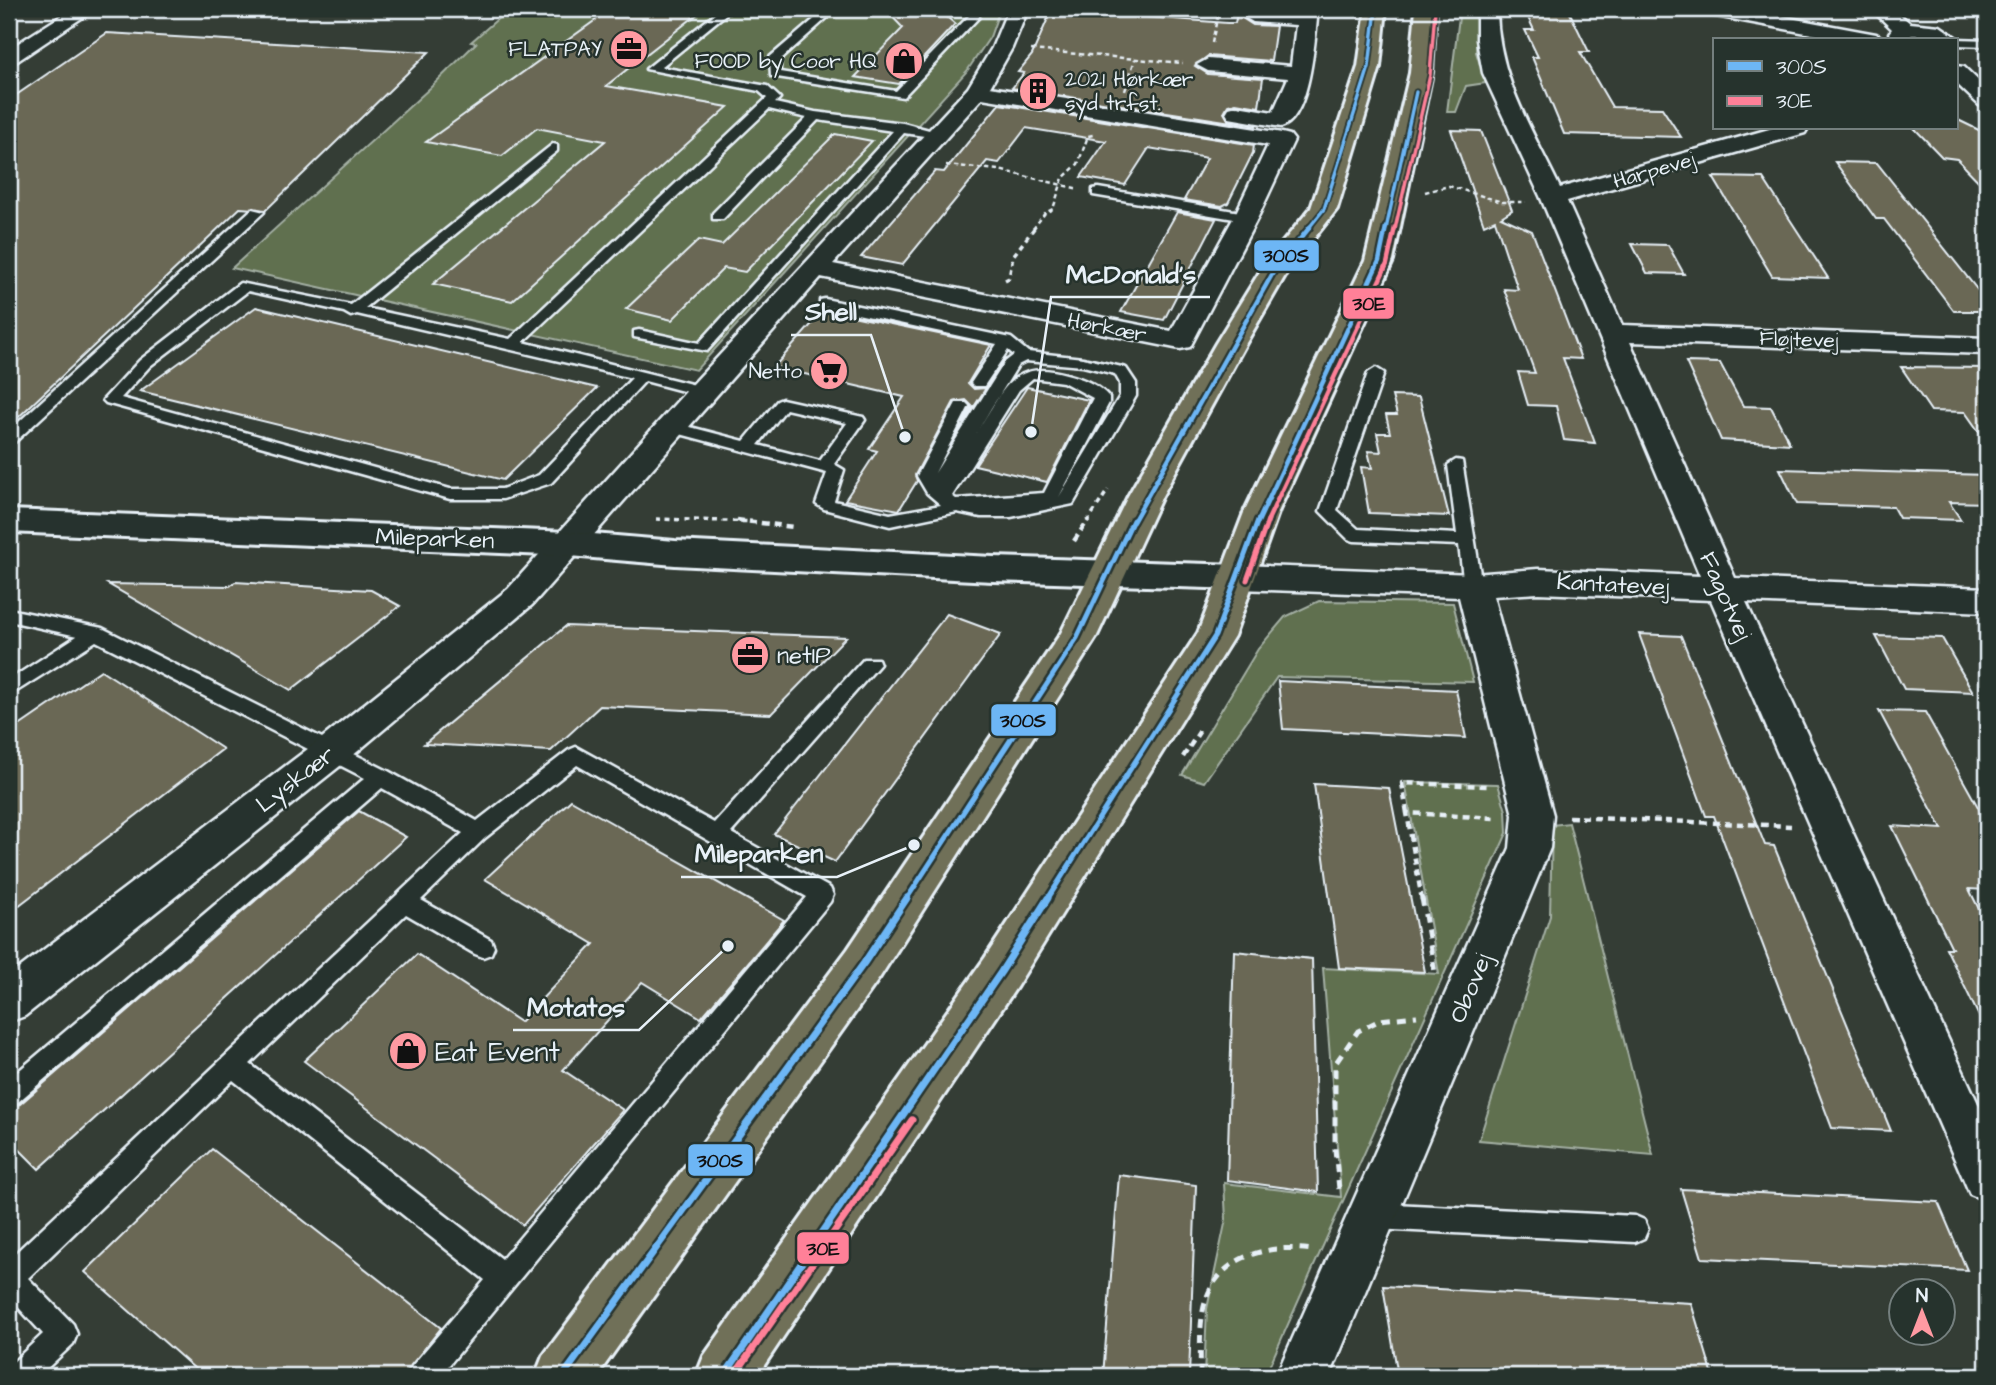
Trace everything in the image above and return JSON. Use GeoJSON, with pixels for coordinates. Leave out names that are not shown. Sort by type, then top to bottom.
{"type":"FeatureCollection","features":[{"type":"Feature","properties":{"kind":"main road"},"geometry":{"type":"LineString","coordinates":[[563,1376],[864,963],[1077,638],[1145,496],[1274,271],[1324,209],[1369,67],[1376,9]]}},
{"type":"Feature","properties":{"kind":"main road"},"geometry":{"type":"LineString","coordinates":[[724,1376],[1001,972],[1215,636],[1262,510],[1379,261],[1421,73],[1426,9]]}},
{"type":"Feature","properties":{"kind":"street"},"geometry":{"type":"LineString","coordinates":[[9,58],[85,9]]}},
{"type":"Feature","properties":{"kind":"street"},"geometry":{"type":"LineString","coordinates":[[570,544],[702,391],[938,134],[983,81],[1002,48],[1018,9]]}},
{"type":"Feature","properties":{"kind":"street","name":"Fagotvej"},"geometry":{"type":"LineString","coordinates":[[1487,9],[1487,40],[1494,73],[1553,199],[1723,589],[1987,1177]]}},
{"type":"Feature","properties":{"kind":"street"},"geometry":{"type":"LineString","coordinates":[[1710,9],[1865,38]]}},
{"type":"Feature","properties":{"kind":"street"},"geometry":{"type":"LineString","coordinates":[[1881,9],[1905,35],[1933,31],[1946,38]]}},
{"type":"Feature","properties":{"kind":"street"},"geometry":{"type":"LineString","coordinates":[[1120,104],[1281,120],[1300,73],[1307,15],[1253,16]]}},
{"type":"Feature","properties":{"kind":"street"},"geometry":{"type":"LineString","coordinates":[[1208,65],[1300,73]]}},
{"type":"Feature","properties":{"kind":"street","name":"Hørkær"},"geometry":{"type":"LineString","coordinates":[[821,262],[975,300],[1180,341],[1246,218],[1282,141],[1120,104],[983,81]]}},
{"type":"Feature","properties":{"kind":"street","name":"Harpevej"},"geometry":{"type":"LineString","coordinates":[[1553,199],[1790,130]]}},
{"type":"Feature","properties":{"kind":"street","name":"Fløjtevej"},"geometry":{"type":"LineString","coordinates":[[1611,333],[1987,346]]}},
{"type":"Feature","properties":{"kind":"street","name":"Mileparken"},"geometry":{"type":"LineString","coordinates":[[9,521],[570,544],[781,559],[1108,574],[1238,577]]}},
{"type":"Feature","properties":{"kind":"street","name":"Lyskær"},"geometry":{"type":"LineString","coordinates":[[9,1002],[331,752],[520,597],[570,544]]}},
{"type":"Feature","properties":{"kind":"street","name":"Kantatevej"},"geometry":{"type":"LineString","coordinates":[[1238,577],[1474,586],[1538,581],[1987,600]]}},
{"type":"Feature","properties":{"kind":"street","name":"Obovej"},"geometry":{"type":"LineString","coordinates":[[1303,1376],[1530,848],[1531,808],[1474,586]]}},
{"type":"Feature","properties":{"kind":"lane"},"geometry":{"type":"LineString","coordinates":[[513,344],[774,98],[763,88],[652,69],[727,9]]}},
{"type":"Feature","properties":{"kind":"lane"},"geometry":{"type":"LineString","coordinates":[[775,74],[774,60],[832,9]]}},
{"type":"Feature","properties":{"kind":"lane"},"geometry":{"type":"LineString","coordinates":[[752,86],[775,74],[899,95],[974,17],[974,9]]}},
{"type":"Feature","properties":{"kind":"lane"},"geometry":{"type":"LineString","coordinates":[[1958,42],[1987,43]]}},
{"type":"Feature","properties":{"kind":"lane"},"geometry":{"type":"LineString","coordinates":[[767,105],[815,116],[938,134]]}},
{"type":"Feature","properties":{"kind":"lane"},"geometry":{"type":"LineString","coordinates":[[718,216],[815,116]]}},
{"type":"Feature","properties":{"kind":"lane"},"geometry":{"type":"LineString","coordinates":[[639,334],[702,348],[903,127]]}},
{"type":"Feature","properties":{"kind":"lane"},"geometry":{"type":"LineString","coordinates":[[351,312],[553,148]]}},
{"type":"Feature","properties":{"kind":"lane"},"geometry":{"type":"LineString","coordinates":[[1098,192],[1246,218]]}},
{"type":"Feature","properties":{"kind":"lane"},"geometry":{"type":"LineString","coordinates":[[9,439],[257,212]]}},
{"type":"Feature","properties":{"kind":"lane"},"geometry":{"type":"LineString","coordinates":[[791,248],[821,262]]}},
{"type":"Feature","properties":{"kind":"lane"},"geometry":{"type":"LineString","coordinates":[[642,376],[545,479],[503,494],[450,494],[111,400],[145,363],[245,286],[351,312],[513,344],[642,376],[702,391]]}},
{"type":"Feature","properties":{"kind":"lane"},"geometry":{"type":"LineString","coordinates":[[825,303],[1006,341],[1024,356]]}},
{"type":"Feature","properties":{"kind":"lane"},"geometry":{"type":"LineString","coordinates":[[718,330],[752,336]]}},
{"type":"Feature","properties":{"kind":"lane"},"geometry":{"type":"LineString","coordinates":[[979,383],[1006,341]]}},
{"type":"Feature","properties":{"kind":"lane"},"geometry":{"type":"LineString","coordinates":[[944,498],[1012,362],[1024,356],[1083,362],[1121,371],[1128,383],[1128,396],[1067,500],[1039,509],[982,511],[944,498],[925,476],[961,406]]}},
{"type":"Feature","properties":{"kind":"lane"},"geometry":{"type":"LineString","coordinates":[[671,427],[749,445],[836,470],[824,504],[890,520],[944,498],[982,502],[1049,498],[1101,403],[1101,397],[1086,384],[1039,373],[1023,377],[1006,398],[944,498]]}},
{"type":"Feature","properties":{"kind":"lane"},"geometry":{"type":"LineString","coordinates":[[1376,373],[1328,512],[1354,535],[1466,540]]}},
{"type":"Feature","properties":{"kind":"lane"},"geometry":{"type":"LineString","coordinates":[[749,445],[782,404],[857,420],[824,466]]}},
{"type":"Feature","properties":{"kind":"lane"},"geometry":{"type":"LineString","coordinates":[[1456,465],[1474,586]]}},
{"type":"Feature","properties":{"kind":"lane"},"geometry":{"type":"LineString","coordinates":[[9,615],[94,633],[381,777],[478,832]]}},
{"type":"Feature","properties":{"kind":"lane"},"geometry":{"type":"LineString","coordinates":[[9,690],[94,633]]}},
{"type":"Feature","properties":{"kind":"lane"},"geometry":{"type":"LineString","coordinates":[[718,834],[871,664]]}},
{"type":"Feature","properties":{"kind":"lane"},"geometry":{"type":"LineString","coordinates":[[19,1376],[63,1334],[9,1278],[478,832],[576,755],[822,895],[422,1376]]}},
{"type":"Feature","properties":{"kind":"lane"},"geometry":{"type":"LineString","coordinates":[[9,1094],[381,777]]}},
{"type":"Feature","properties":{"kind":"lane"},"geometry":{"type":"LineString","coordinates":[[404,902],[483,947]]}},
{"type":"Feature","properties":{"kind":"lane"},"geometry":{"type":"LineString","coordinates":[[232,1065],[503,1278]]}},
{"type":"Feature","properties":{"kind":"lane"},"geometry":{"type":"LineString","coordinates":[[1378,1206],[1635,1228]]}},
{"type":"Feature","properties":{"kind":"path"},"geometry":{"type":"LineString","coordinates":[[1139,9],[1253,16]]}},
{"type":"Feature","properties":{"kind":"path"},"geometry":{"type":"LineString","coordinates":[[1002,48],[1208,65]]}},
{"type":"Feature","properties":{"kind":"path"},"geometry":{"type":"LineString","coordinates":[[975,300],[1009,278],[1013,256],[1045,213],[1053,209],[1063,178],[1078,164],[1088,136],[1102,134],[1120,104],[1135,59]]}},
{"type":"Feature","properties":{"kind":"path"},"geometry":{"type":"LineString","coordinates":[[915,159],[962,168],[999,170],[1098,192]]}},
{"type":"Feature","properties":{"kind":"path"},"geometry":{"type":"LineString","coordinates":[[1418,194],[1449,186],[1502,202],[1553,199]]}},
{"type":"Feature","properties":{"kind":"path"},"geometry":{"type":"LineString","coordinates":[[1460,1013],[1438,984],[1402,783],[1531,808]]}},
{"type":"Feature","properties":{"kind":"path"},"geometry":{"type":"LineString","coordinates":[[1407,813],[1531,808],[1831,828]]}},
{"type":"Feature","properties":{"kind":"path"},"geometry":{"type":"LineString","coordinates":[[1378,1206],[1338,1189],[1335,1065],[1358,1031],[1380,1020],[1460,1013]]}},
{"type":"Feature","properties":{"kind":"path"},"geometry":{"type":"LineString","coordinates":[[1200,1376],[1203,1310],[1208,1291],[1219,1274],[1234,1262],[1254,1250],[1296,1247],[1315,1251],[1351,1268]]}},
{"type":"Feature","properties":{"kind":"green space"},"geometry":{"type":"Polygon","coordinates":[[[509,9],[1000,9],[990,37],[967,71],[696,370],[232,268],[430,88],[476,43],[471,42],[509,9]]]}},
{"type":"Feature","properties":{"kind":"green space"},"geometry":{"type":"Polygon","coordinates":[[[1460,9],[1476,9],[1476,52],[1486,83],[1466,86],[1456,112],[1447,112],[1460,9]]]}},
{"type":"Feature","properties":{"kind":"green space"},"geometry":{"type":"Polygon","coordinates":[[[1319,601],[1453,603],[1473,682],[1277,677],[1204,782],[1182,775],[1258,649],[1285,617],[1319,601]]]}},
{"type":"Feature","properties":{"kind":"green space"},"geometry":{"type":"Polygon","coordinates":[[[1405,782],[1498,784],[1506,811],[1507,833],[1265,1376],[1204,1376],[1207,1309],[1226,1219],[1224,1183],[1341,1197],[1323,968],[1439,974],[1405,782]]]}},
{"type":"Feature","properties":{"kind":"green space"},"geometry":{"type":"Polygon","coordinates":[[[1569,823],[1653,1155],[1479,1140],[1550,916],[1552,825],[1569,823]]]}},
{"type":"Feature","properties":{"kind":"building"},"geometry":{"type":"Polygon","coordinates":[[[611,9],[704,9],[606,86],[728,107],[512,301],[433,284],[605,141],[537,128],[502,156],[426,142],[611,9]]]}},
{"type":"Feature","properties":{"kind":"building"},"geometry":{"type":"Polygon","coordinates":[[[885,9],[938,9],[955,24],[899,84],[855,77],[903,28],[885,9]]]}},
{"type":"Feature","properties":{"kind":"building"},"geometry":{"type":"Polygon","coordinates":[[[1052,9],[1149,14],[1148,17],[1235,23],[1238,9],[1250,9],[1242,14],[1242,18],[1253,25],[1276,26],[1271,61],[1208,56],[1195,66],[1208,74],[1263,78],[1259,107],[1236,103],[1228,105],[1224,112],[1229,121],[1257,126],[1012,88],[1024,73],[1018,72],[1032,55],[1052,9]]]}},
{"type":"Feature","properties":{"kind":"building"},"geometry":{"type":"Polygon","coordinates":[[[1524,9],[1568,9],[1589,52],[1580,52],[1612,107],[1662,108],[1681,137],[1564,134],[1532,57],[1538,57],[1525,30],[1534,30],[1524,9]]]}},
{"type":"Feature","properties":{"kind":"building"},"geometry":{"type":"Polygon","coordinates":[[[107,33],[429,52],[266,210],[240,208],[9,426],[9,100],[107,33]]]}},
{"type":"Feature","properties":{"kind":"building"},"geometry":{"type":"Polygon","coordinates":[[[999,104],[1254,145],[1253,153],[1228,203],[1222,206],[1184,200],[1207,158],[1149,148],[1125,185],[1081,177],[1106,141],[1026,128],[999,163],[987,161],[902,265],[861,257],[935,171],[944,172],[999,104]]]}},
{"type":"Feature","properties":{"kind":"building"},"geometry":{"type":"Polygon","coordinates":[[[1958,120],[1987,134],[1987,190],[1957,159],[1942,157],[1916,130],[1958,130],[1958,120]]]}},
{"type":"Feature","properties":{"kind":"building"},"geometry":{"type":"Polygon","coordinates":[[[1451,130],[1481,131],[1512,210],[1501,217],[1532,231],[1581,359],[1563,358],[1595,443],[1564,440],[1556,406],[1528,405],[1518,372],[1535,373],[1504,289],[1518,290],[1495,220],[1484,225],[1451,130]]]}},
{"type":"Feature","properties":{"kind":"building"},"geometry":{"type":"Polygon","coordinates":[[[835,134],[872,141],[745,272],[724,268],[672,320],[626,309],[699,240],[722,245],[835,134]]]}},
{"type":"Feature","properties":{"kind":"building"},"geometry":{"type":"Polygon","coordinates":[[[1835,162],[1877,163],[1987,302],[1987,311],[1954,311],[1884,219],[1876,219],[1835,162]]]}},
{"type":"Feature","properties":{"kind":"building"},"geometry":{"type":"Polygon","coordinates":[[[1713,177],[1763,178],[1828,278],[1772,276],[1713,177]]]}},
{"type":"Feature","properties":{"kind":"building"},"geometry":{"type":"Polygon","coordinates":[[[1177,212],[1216,219],[1164,320],[1121,312],[1177,212]]]}},
{"type":"Feature","properties":{"kind":"building"},"geometry":{"type":"Polygon","coordinates":[[[1632,244],[1668,245],[1684,274],[1647,273],[1632,244]]]}},
{"type":"Feature","properties":{"kind":"building"},"geometry":{"type":"Polygon","coordinates":[[[256,307],[597,388],[503,480],[140,391],[256,307]]]}},
{"type":"Feature","properties":{"kind":"building"},"geometry":{"type":"Polygon","coordinates":[[[824,310],[991,345],[968,383],[974,389],[986,388],[963,424],[972,406],[966,400],[954,402],[915,475],[917,481],[899,510],[845,500],[877,451],[869,449],[904,397],[774,367],[824,310]]]}},
{"type":"Feature","properties":{"kind":"building"},"geometry":{"type":"Polygon","coordinates":[[[1686,362],[1720,363],[1743,406],[1771,407],[1790,444],[1721,440],[1686,362]]]}},
{"type":"Feature","properties":{"kind":"building"},"geometry":{"type":"Polygon","coordinates":[[[1901,367],[1987,368],[1987,443],[1965,412],[1931,411],[1901,367]]]}},
{"type":"Feature","properties":{"kind":"building"},"geometry":{"type":"Polygon","coordinates":[[[1027,387],[1089,400],[1047,482],[975,465],[1027,387]]]}},
{"type":"Feature","properties":{"kind":"building"},"geometry":{"type":"Polygon","coordinates":[[[1392,396],[1419,397],[1449,516],[1369,513],[1361,467],[1372,468],[1368,451],[1381,452],[1377,433],[1390,433],[1386,415],[1397,415],[1392,396]]]}},
{"type":"Feature","properties":{"kind":"building"},"geometry":{"type":"Polygon","coordinates":[[[1780,469],[1987,475],[1987,503],[1949,502],[1961,520],[1899,518],[1893,507],[1797,504],[1780,469]]]}},
{"type":"Feature","properties":{"kind":"building"},"geometry":{"type":"Polygon","coordinates":[[[235,582],[371,590],[400,606],[291,690],[108,584],[230,586],[235,582]]]}},
{"type":"Feature","properties":{"kind":"building"},"geometry":{"type":"Polygon","coordinates":[[[947,614],[1001,634],[835,862],[774,834],[947,614]]]}},
{"type":"Feature","properties":{"kind":"building"},"geometry":{"type":"Polygon","coordinates":[[[566,626],[846,637],[771,714],[600,706],[551,751],[424,744],[566,626]]]}},
{"type":"Feature","properties":{"kind":"building"},"geometry":{"type":"Polygon","coordinates":[[[1639,634],[1681,636],[1765,845],[1774,846],[1891,1131],[1832,1128],[1714,816],[1706,816],[1639,634]]]}},
{"type":"Feature","properties":{"kind":"building"},"geometry":{"type":"Polygon","coordinates":[[[1876,636],[1942,638],[1973,692],[1904,689],[1876,636]]]}},
{"type":"Feature","properties":{"kind":"building"},"geometry":{"type":"Polygon","coordinates":[[[101,670],[223,749],[9,913],[9,733],[101,670]]]}},
{"type":"Feature","properties":{"kind":"building"},"geometry":{"type":"Polygon","coordinates":[[[1278,681],[1456,690],[1466,738],[1283,729],[1278,681]]]}},
{"type":"Feature","properties":{"kind":"building"},"geometry":{"type":"Polygon","coordinates":[[[1879,711],[1925,712],[1987,823],[1987,890],[1969,889],[1987,925],[1987,1033],[1946,948],[1952,948],[1892,826],[1942,829],[1879,711]]]}},
{"type":"Feature","properties":{"kind":"building"},"geometry":{"type":"Polygon","coordinates":[[[1314,784],[1389,788],[1425,972],[1339,968],[1314,784]]]}},
{"type":"Feature","properties":{"kind":"building"},"geometry":{"type":"Polygon","coordinates":[[[571,800],[784,920],[701,1018],[642,982],[563,1070],[623,1110],[523,1225],[304,1061],[417,954],[520,1022],[594,944],[485,879],[571,800]]]}},
{"type":"Feature","properties":{"kind":"building"},"geometry":{"type":"Polygon","coordinates":[[[359,811],[406,837],[39,1169],[9,1139],[9,1107],[20,1104],[359,811]]]}},
{"type":"Feature","properties":{"kind":"building"},"geometry":{"type":"Polygon","coordinates":[[[1234,951],[1312,959],[1318,1192],[1227,1180],[1234,951]]]}},
{"type":"Feature","properties":{"kind":"building"},"geometry":{"type":"Polygon","coordinates":[[[212,1149],[441,1328],[403,1376],[203,1376],[85,1272],[212,1149]]]}},
{"type":"Feature","properties":{"kind":"building"},"geometry":{"type":"Polygon","coordinates":[[[1119,1175],[1196,1185],[1189,1376],[1103,1376],[1119,1175]]]}},
{"type":"Feature","properties":{"kind":"building"},"geometry":{"type":"Polygon","coordinates":[[[1681,1189],[1938,1202],[1967,1270],[1702,1258],[1681,1189]]]}},
{"type":"Feature","properties":{"kind":"building"},"geometry":{"type":"Polygon","coordinates":[[[1383,1286],[1691,1303],[1713,1376],[1398,1376],[1383,1286]]]}},
{"type":"Feature","properties":{"kind":"transit line","name":"300S"},"geometry":{"type":"LineString","coordinates":[[563,1376],[864,963],[1077,638],[1145,496],[1231,343],[1274,271],[1324,209],[1369,67],[1376,9]]}},
{"type":"Feature","properties":{"kind":"transit line","name":"30E"},"geometry":{"type":"LineString","coordinates":[[1247,580],[1270,513],[1387,264],[1430,75],[1435,10]]}},
{"type":"Feature","properties":{"kind":"transit line","name":"300S"},"geometry":{"type":"LineString","coordinates":[[724,1376],[1001,972],[1215,636],[1262,510],[1379,261],[1416,92]]}},
{"type":"Feature","properties":{"kind":"transit line","name":"30E"},"geometry":{"type":"LineString","coordinates":[[734,1376],[912,1120]]}},
{"type":"Feature","properties":{"kind":"place","name":"FLATPAY"},"geometry":{"type":"Point","coordinates":[629,49]}},
{"type":"Feature","properties":{"kind":"place","name":"FOOD by Coor HQ"},"geometry":{"type":"Point","coordinates":[904,61]}},
{"type":"Feature","properties":{"kind":"place","name":"2021 Hørkær syd trfst."},"geometry":{"type":"Point","coordinates":[1038,91]}},
{"type":"Feature","properties":{"kind":"place","name":"Netto"},"geometry":{"type":"Point","coordinates":[829,371]}},
{"type":"Feature","properties":{"kind":"place","name":"McDonald's"},"geometry":{"type":"Point","coordinates":[1031,432]}},
{"type":"Feature","properties":{"kind":"place","name":"Shell"},"geometry":{"type":"Point","coordinates":[905,437]}},
{"type":"Feature","properties":{"kind":"place","name":"netIP"},"geometry":{"type":"Point","coordinates":[750,655]}},
{"type":"Feature","properties":{"kind":"place","name":"Mileparken"},"geometry":{"type":"Point","coordinates":[914,845]}},
{"type":"Feature","properties":{"kind":"place","name":"Motatos"},"geometry":{"type":"Point","coordinates":[728,946]}},
{"type":"Feature","properties":{"kind":"place","name":"Eat Event"},"geometry":{"type":"Point","coordinates":[408,1051]}}]}
